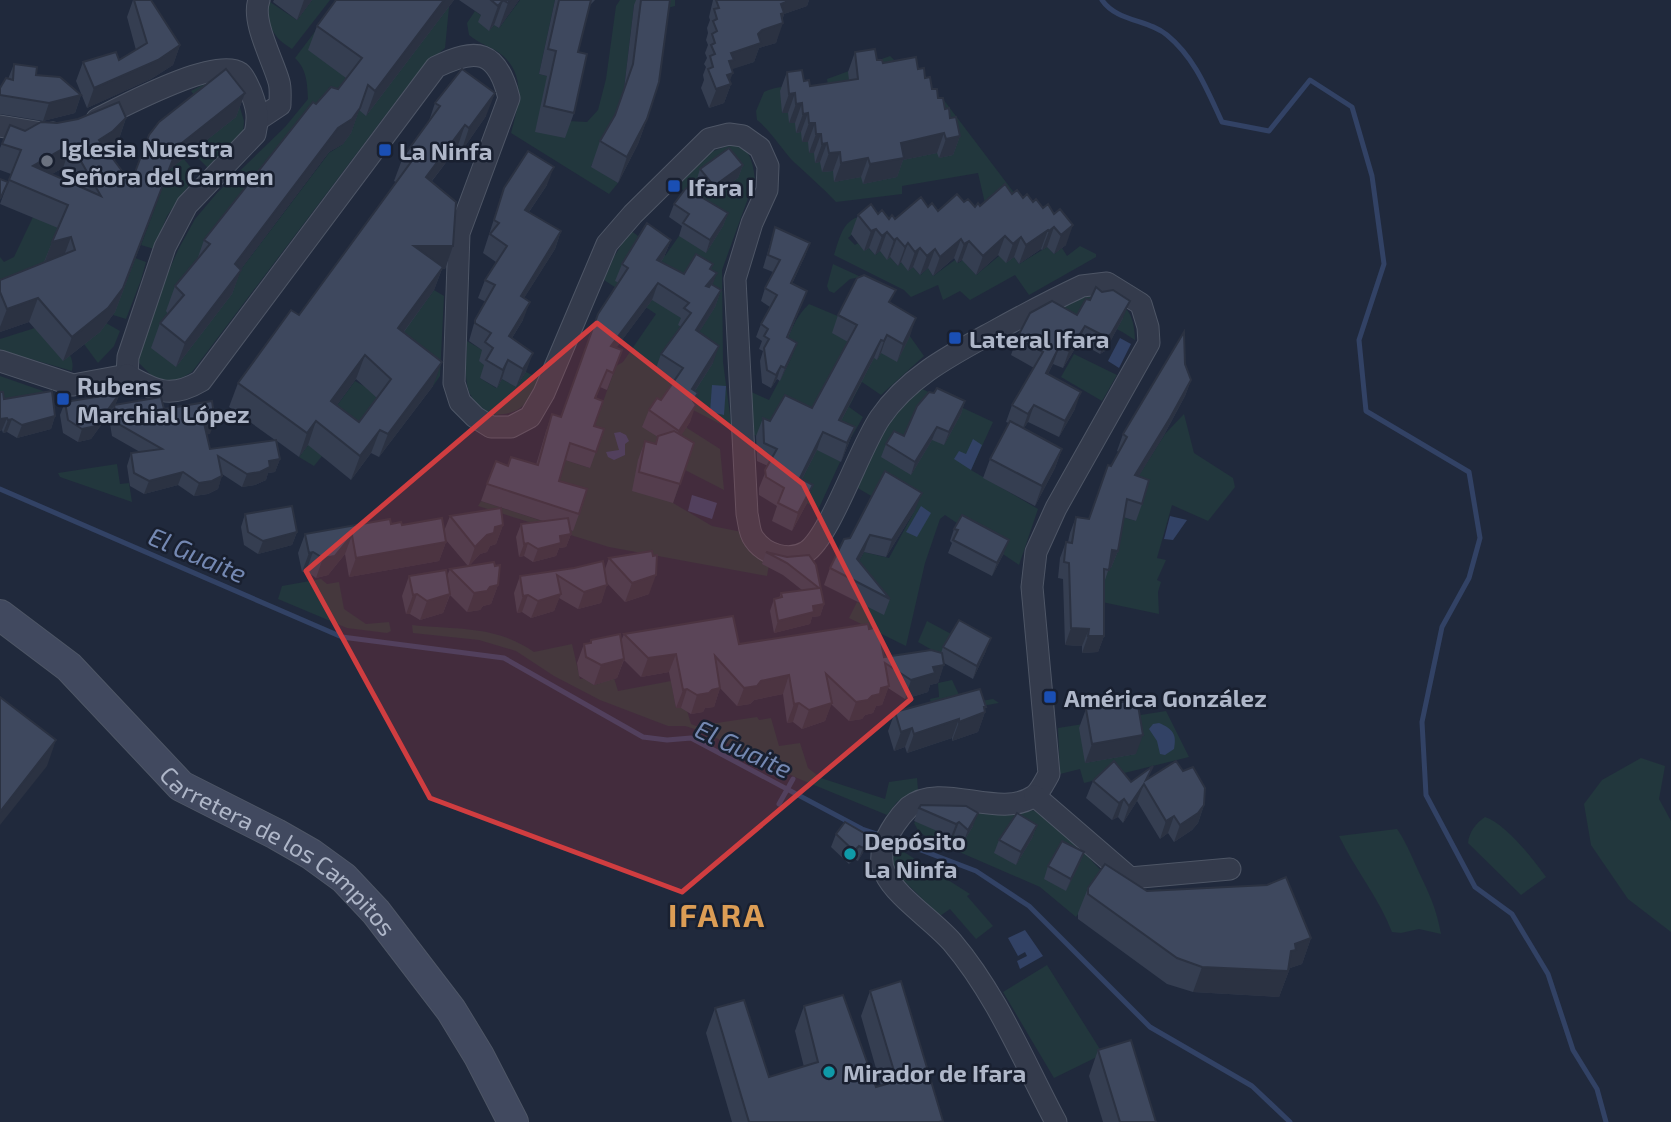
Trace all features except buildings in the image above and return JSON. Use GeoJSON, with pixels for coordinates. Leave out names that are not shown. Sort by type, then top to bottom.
{"type":"FeatureCollection","features":[{"type":"Feature","properties":{"kind":"main road","name":"Carretera de los Campitos"},"geometry":{"type":"LineString","coordinates":[[0,615],[69,667],[180,786],[312,854],[344,878],[376,912],[451,1010],[479,1056],[513,1122]]}},
{"type":"Feature","properties":{"kind":"street"},"geometry":{"type":"LineString","coordinates":[[259,0],[256,8],[259,23],[280,85],[280,105],[259,119]]}},
{"type":"Feature","properties":{"kind":"street"},"geometry":{"type":"LineString","coordinates":[[0,361],[73,385],[127,375],[148,387],[165,392],[183,391],[201,381],[436,67],[460,55],[478,56],[493,62],[504,79],[509,98],[459,233],[454,383],[460,402],[475,417],[491,427],[511,427],[530,417],[544,393],[607,244],[633,215],[709,139],[729,134],[743,136],[760,148],[768,166],[767,190],[751,223],[735,279],[747,514],[753,538],[771,554],[795,556],[807,551],[817,542],[880,418],[909,384],[942,360],[1082,286],[1107,283],[1141,304],[1148,327],[1149,343],[1056,508],[1036,552],[1032,587],[1049,774],[1035,796],[1012,804],[937,798],[909,807],[883,849],[883,867],[892,884],[951,941],[986,989],[1056,1122]]}},
{"type":"Feature","properties":{"kind":"street"},"geometry":{"type":"LineString","coordinates":[[0,126],[48,134],[77,125],[167,85],[208,72],[230,70],[241,74],[248,86],[259,119],[254,134],[187,205],[181,215],[165,247],[128,357],[127,375]]}},
{"type":"Feature","properties":{"kind":"street"},"geometry":{"type":"LineString","coordinates":[[1035,796],[1130,878],[1230,869]]}},
{"type":"Feature","properties":{"kind":"highlighted area"},"geometry":{"type":"Polygon","coordinates":[[[597,323],[803,484],[911,699],[682,892],[430,798],[306,571],[597,323]]]}},
{"type":"Feature","properties":{"kind":"green space"},"geometry":{"type":"Polygon","coordinates":[[[267,0],[297,20],[312,0],[330,0],[292,49],[272,30],[265,3],[267,0]]]}},
{"type":"Feature","properties":{"kind":"green space"},"geometry":{"type":"Polygon","coordinates":[[[339,0],[449,7],[445,48],[425,65],[403,92],[192,372],[171,384],[157,381],[137,361],[140,336],[178,250],[195,219],[217,193],[285,127],[308,99],[304,72],[295,58],[339,0]],[[353,127],[175,319],[226,289],[329,153],[343,144],[353,127]]]}},
{"type":"Feature","properties":{"kind":"green space"},"geometry":{"type":"Polygon","coordinates":[[[520,0],[555,0],[539,74],[547,76],[568,121],[587,122],[598,110],[606,79],[616,6],[620,0],[675,0],[675,6],[664,9],[634,5],[624,89],[606,140],[591,166],[618,183],[609,194],[511,133],[518,102],[515,72],[502,55],[469,35],[467,23],[475,11],[499,28],[520,0]]]}},
{"type":"Feature","properties":{"kind":"green space"},"geometry":{"type":"Polygon","coordinates":[[[890,56],[930,98],[943,99],[1018,198],[987,212],[978,173],[902,186],[902,194],[836,202],[795,163],[757,120],[756,111],[764,92],[789,86],[829,94],[827,79],[890,56]]]}},
{"type":"Feature","properties":{"kind":"green space"},"geometry":{"type":"Polygon","coordinates":[[[214,79],[232,81],[244,121],[243,133],[208,168],[192,152],[236,116],[202,105],[191,91],[214,79]]]}},
{"type":"Feature","properties":{"kind":"green space"},"geometry":{"type":"Polygon","coordinates":[[[737,143],[748,154],[755,179],[722,270],[723,362],[732,430],[693,410],[687,418],[687,428],[720,449],[724,490],[685,470],[673,503],[712,526],[742,532],[770,559],[767,576],[609,547],[478,506],[481,501],[573,531],[553,498],[565,460],[590,468],[588,443],[616,366],[623,362],[656,314],[604,280],[630,230],[665,256],[702,203],[677,186],[710,152],[737,143]]]}},
{"type":"Feature","properties":{"kind":"green space"},"geometry":{"type":"Polygon","coordinates":[[[183,158],[193,170],[194,178],[167,216],[154,249],[141,245],[169,170],[183,158]]]}},
{"type":"Feature","properties":{"kind":"green space"},"geometry":{"type":"Polygon","coordinates":[[[79,186],[33,287],[0,300],[0,257],[4,262],[14,257],[33,217],[79,186]]]}},
{"type":"Feature","properties":{"kind":"green space"},"geometry":{"type":"Polygon","coordinates":[[[884,212],[894,222],[864,224],[848,238],[864,250],[869,248],[875,255],[880,251],[898,266],[901,262],[913,267],[920,275],[928,268],[933,276],[955,260],[958,263],[963,260],[976,275],[999,256],[1014,257],[1019,264],[1047,247],[1054,254],[1062,248],[1067,256],[1080,246],[1096,254],[1096,257],[1029,295],[1015,275],[970,300],[960,291],[943,300],[938,285],[911,297],[904,290],[834,255],[841,234],[849,222],[862,216],[884,212]]]}},
{"type":"Feature","properties":{"kind":"green space"},"geometry":{"type":"Polygon","coordinates":[[[135,258],[146,262],[126,319],[113,315],[135,258]]]}},
{"type":"Feature","properties":{"kind":"green space"},"geometry":{"type":"Polygon","coordinates":[[[833,264],[861,277],[850,279],[834,293],[829,291],[827,286],[833,264]]]}},
{"type":"Feature","properties":{"kind":"green space"},"geometry":{"type":"Polygon","coordinates":[[[434,290],[444,296],[440,376],[433,386],[408,367],[351,445],[326,459],[322,456],[314,466],[299,457],[355,381],[364,386],[434,290]]]}},
{"type":"Feature","properties":{"kind":"green space"},"geometry":{"type":"Polygon","coordinates":[[[1087,294],[1123,306],[1132,318],[1135,340],[1123,332],[1090,319],[1042,316],[1087,294]]]}},
{"type":"Feature","properties":{"kind":"green space"},"geometry":{"type":"Polygon","coordinates":[[[809,304],[840,317],[890,308],[924,356],[881,395],[862,382],[849,407],[863,417],[818,510],[807,503],[775,446],[753,434],[749,391],[769,400],[792,356],[784,349],[791,330],[809,304]]]}},
{"type":"Feature","properties":{"kind":"green space"},"geometry":{"type":"Polygon","coordinates":[[[106,323],[120,331],[114,346],[98,363],[84,344],[106,323]]]}},
{"type":"Feature","properties":{"kind":"green space"},"geometry":{"type":"Polygon","coordinates":[[[38,327],[67,351],[73,364],[72,371],[0,350],[0,339],[38,327]]]}},
{"type":"Feature","properties":{"kind":"green space"},"geometry":{"type":"Polygon","coordinates":[[[467,341],[484,351],[486,367],[480,378],[496,388],[502,379],[516,387],[526,372],[538,378],[522,407],[510,413],[491,415],[474,400],[467,382],[467,341]]]}},
{"type":"Feature","properties":{"kind":"green space"},"geometry":{"type":"Polygon","coordinates":[[[1074,354],[1117,375],[1102,401],[1061,377],[1074,354]]]}},
{"type":"Feature","properties":{"kind":"green space"},"geometry":{"type":"Polygon","coordinates":[[[0,376],[43,391],[45,398],[0,400],[0,376]]]}},
{"type":"Feature","properties":{"kind":"green space"},"geometry":{"type":"Polygon","coordinates":[[[918,387],[993,422],[971,470],[1038,509],[1019,565],[945,515],[940,519],[925,563],[906,646],[849,618],[857,602],[864,605],[851,576],[864,552],[889,558],[915,510],[873,497],[856,487],[878,438],[918,387]]]}},
{"type":"Feature","properties":{"kind":"green space"},"geometry":{"type":"Polygon","coordinates":[[[1184,414],[1194,453],[1233,478],[1235,487],[1208,521],[1172,505],[1157,558],[1166,560],[1157,580],[1161,582],[1158,592],[1159,614],[1102,602],[1106,567],[1111,568],[1087,523],[1093,508],[1136,521],[1136,480],[1165,434],[1184,414]]]}},
{"type":"Feature","properties":{"kind":"green space"},"geometry":{"type":"Polygon","coordinates":[[[117,464],[120,484],[129,483],[132,502],[60,477],[58,473],[117,464]]]}},
{"type":"Feature","properties":{"kind":"green space"},"geometry":{"type":"Polygon","coordinates":[[[321,579],[327,584],[339,582],[344,609],[366,624],[389,622],[391,631],[387,633],[347,628],[278,599],[282,586],[321,579]]]}},
{"type":"Feature","properties":{"kind":"green space"},"geometry":{"type":"Polygon","coordinates":[[[927,621],[953,635],[941,655],[918,642],[927,621]]]}},
{"type":"Feature","properties":{"kind":"green space"},"geometry":{"type":"Polygon","coordinates":[[[412,625],[490,633],[520,643],[534,652],[572,644],[580,679],[590,677],[594,685],[614,678],[618,691],[671,681],[676,708],[686,707],[691,724],[696,726],[757,717],[759,720],[771,718],[779,746],[800,743],[808,768],[821,778],[885,799],[889,782],[917,778],[918,790],[897,802],[887,815],[797,778],[704,732],[685,726],[668,726],[600,700],[554,676],[516,651],[479,640],[413,633],[412,625]]]}},
{"type":"Feature","properties":{"kind":"green space"},"geometry":{"type":"Polygon","coordinates":[[[952,680],[961,699],[969,703],[993,699],[999,703],[934,714],[930,699],[939,697],[938,683],[952,680]]]}},
{"type":"Feature","properties":{"kind":"green space"},"geometry":{"type":"Polygon","coordinates":[[[1166,711],[1189,757],[1084,783],[1080,769],[1060,774],[1058,728],[1166,711]]]}},
{"type":"Feature","properties":{"kind":"green space"},"geometry":{"type":"Polygon","coordinates":[[[1641,758],[1665,766],[1659,799],[1671,821],[1671,932],[1628,899],[1591,845],[1584,804],[1602,780],[1641,758]]]}},
{"type":"Feature","properties":{"kind":"green space"},"geometry":{"type":"Polygon","coordinates":[[[926,811],[1039,812],[1055,821],[1093,862],[1120,884],[1138,889],[1161,889],[1151,913],[1096,889],[1076,917],[1040,887],[919,832],[914,823],[926,811]]]}},
{"type":"Feature","properties":{"kind":"green space"},"geometry":{"type":"Polygon","coordinates":[[[1485,817],[1510,834],[1546,877],[1521,895],[1468,843],[1473,828],[1485,817]]]}},
{"type":"Feature","properties":{"kind":"green space"},"geometry":{"type":"Polygon","coordinates":[[[1397,829],[1430,895],[1441,934],[1419,929],[1392,932],[1339,836],[1397,829]]]}},
{"type":"Feature","properties":{"kind":"green space"},"geometry":{"type":"Polygon","coordinates":[[[893,845],[970,894],[967,896],[993,926],[976,939],[950,909],[940,916],[898,875],[892,865],[893,845]]]}},
{"type":"Feature","properties":{"kind":"green space"},"geometry":{"type":"Polygon","coordinates":[[[1047,965],[1103,1054],[1054,1078],[1003,992],[1047,965]]]}},
{"type":"Feature","properties":{"kind":"water"},"geometry":{"type":"Polygon","coordinates":[[[1120,338],[1131,344],[1119,368],[1108,361],[1120,338]]]}},
{"type":"Feature","properties":{"kind":"water"},"geometry":{"type":"Polygon","coordinates":[[[712,385],[726,386],[724,415],[710,412],[712,385]]]}},
{"type":"Feature","properties":{"kind":"water"},"geometry":{"type":"Polygon","coordinates":[[[614,433],[626,435],[629,441],[625,444],[625,455],[614,460],[608,457],[606,452],[619,450],[614,433]]]}},
{"type":"Feature","properties":{"kind":"water"},"geometry":{"type":"Polygon","coordinates":[[[973,439],[982,445],[971,470],[954,459],[959,451],[966,454],[973,439]]]}},
{"type":"Feature","properties":{"kind":"water"},"geometry":{"type":"Polygon","coordinates":[[[692,495],[717,503],[712,519],[688,511],[692,495]]]}},
{"type":"Feature","properties":{"kind":"water"},"geometry":{"type":"Polygon","coordinates":[[[921,506],[931,513],[917,537],[906,532],[921,506]]]}},
{"type":"Feature","properties":{"kind":"water"},"geometry":{"type":"Polygon","coordinates":[[[1170,516],[1187,520],[1173,540],[1164,539],[1170,516]]]}},
{"type":"Feature","properties":{"kind":"water"},"geometry":{"type":"Polygon","coordinates":[[[1159,723],[1171,730],[1175,739],[1174,749],[1165,755],[1160,754],[1157,741],[1149,729],[1153,724],[1159,723]]]}},
{"type":"Feature","properties":{"kind":"water"},"geometry":{"type":"Polygon","coordinates":[[[1025,930],[1043,956],[1020,969],[1017,961],[1027,956],[1025,952],[1018,956],[1008,938],[1025,930]]]}},
{"type":"Feature","properties":{"kind":"waterway"},"geometry":{"type":"LineString","coordinates":[[1102,0],[1124,17],[1159,30],[1177,44],[1199,75],[1222,122],[1269,131],[1310,80],[1352,107],[1372,176],[1384,264],[1359,340],[1366,411],[1469,472],[1480,538],[1469,578],[1442,627],[1422,722],[1426,795],[1475,887],[1512,914],[1548,974],[1573,1050],[1597,1089],[1606,1122]]}},
{"type":"Feature","properties":{"kind":"waterway","name":"El Guaite"},"geometry":{"type":"LineString","coordinates":[[0,489],[342,637],[504,658],[643,737],[667,740],[691,738],[862,829],[883,836]]}},
{"type":"Feature","properties":{"kind":"waterway","name":"El Guaite"},"geometry":{"type":"LineString","coordinates":[[779,804],[793,779]]}},
{"type":"Feature","properties":{"kind":"waterway","name":"El Guaite"},"geometry":{"type":"LineString","coordinates":[[892,839],[976,871],[1029,906],[1150,1027],[1252,1086],[1290,1122]]}},
{"type":"Feature","properties":{"kind":"place","name":"La Ninfa"},"geometry":{"type":"Point","coordinates":[385,150]}},
{"type":"Feature","properties":{"kind":"place","name":"Iglesia Nuestra Señora del Carmen"},"geometry":{"type":"Point","coordinates":[47,161]}},
{"type":"Feature","properties":{"kind":"place","name":"Ifara I"},"geometry":{"type":"Point","coordinates":[674,186]}},
{"type":"Feature","properties":{"kind":"place","name":"Lateral Ifara"},"geometry":{"type":"Point","coordinates":[955,338]}},
{"type":"Feature","properties":{"kind":"place","name":"Rubens Marchial López"},"geometry":{"type":"Point","coordinates":[63,399]}},
{"type":"Feature","properties":{"kind":"place","name":"América González"},"geometry":{"type":"Point","coordinates":[1050,697]}},
{"type":"Feature","properties":{"kind":"place","name":"Depósito La Ninfa"},"geometry":{"type":"Point","coordinates":[850,854]}},
{"type":"Feature","properties":{"kind":"place","name":"Mirador de Ifara"},"geometry":{"type":"Point","coordinates":[829,1072]}},
{"type":"Feature","properties":{"kind":"district","name":"IFARA"},"geometry":{"type":"Point","coordinates":[717,914]}}]}
